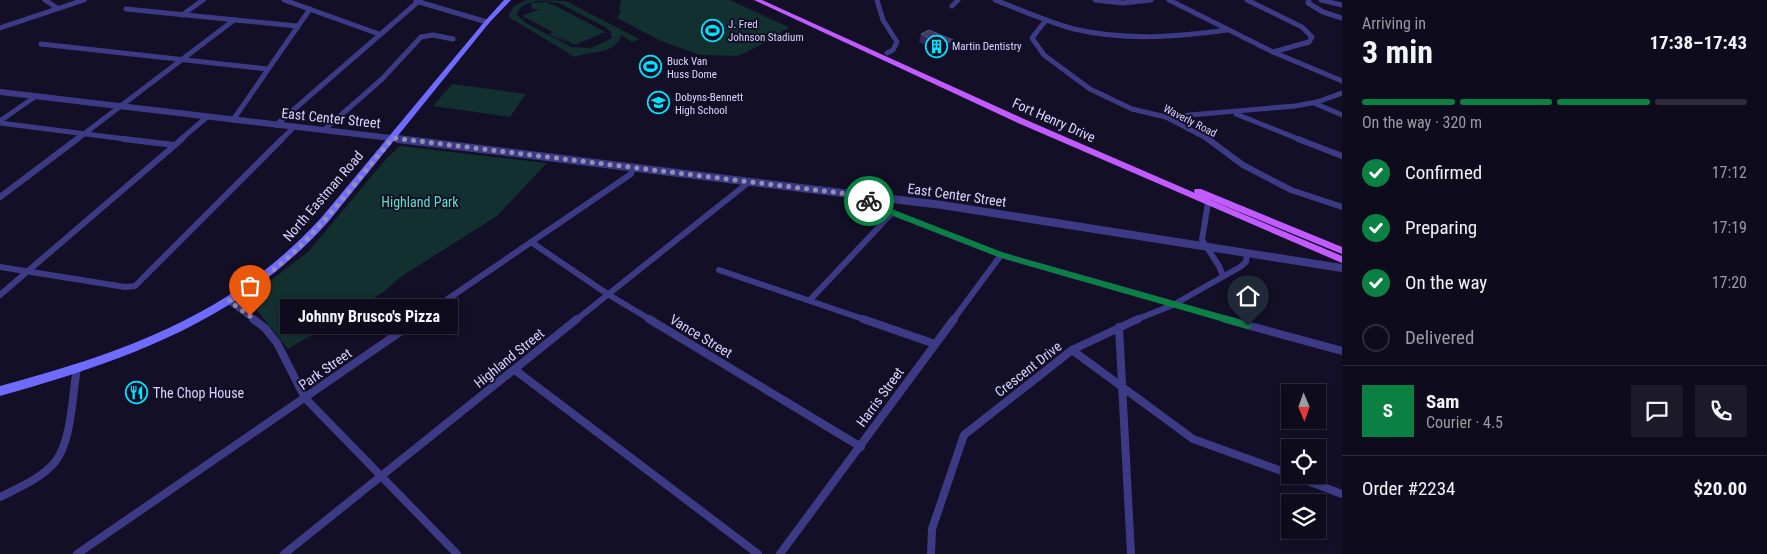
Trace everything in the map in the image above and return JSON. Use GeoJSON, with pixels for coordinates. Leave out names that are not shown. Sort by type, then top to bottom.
{"type":"FeatureCollection","features":[{"type":"Feature","properties":{"kind":"main road","name":"North Eastman Road"},"geometry":{"type":"LineString","coordinates":[[0,391],[77,369],[160,338],[229,301],[261,279],[296,251],[327,217],[487,22],[508,0]]}},
{"type":"Feature","properties":{"kind":"main road","name":"Fort Henry Drive"},"geometry":{"type":"LineString","coordinates":[[757,0],[1022,121],[1208,199],[1342,251]]}},
{"type":"Feature","properties":{"kind":"main road","name":"Fort Henry Drive"},"geometry":{"type":"LineString","coordinates":[[769,0],[1342,260]]}},
{"type":"Feature","properties":{"kind":"main road"},"geometry":{"type":"LineString","coordinates":[[1284,235],[1300,238],[1318,246],[1332,247]]}},
{"type":"Feature","properties":{"kind":"street"},"geometry":{"type":"LineString","coordinates":[[45,0],[57,8]]}},
{"type":"Feature","properties":{"kind":"street"},"geometry":{"type":"LineString","coordinates":[[0,28],[84,0]]}},
{"type":"Feature","properties":{"kind":"street"},"geometry":{"type":"LineString","coordinates":[[182,15],[203,0]]}},
{"type":"Feature","properties":{"kind":"street"},"geometry":{"type":"LineString","coordinates":[[284,0],[379,34]]}},
{"type":"Feature","properties":{"kind":"street"},"geometry":{"type":"LineString","coordinates":[[276,125],[416,0],[487,22]]}},
{"type":"Feature","properties":{"kind":"street"},"geometry":{"type":"LineString","coordinates":[[877,0],[884,23],[897,40],[897,45],[888,53]]}},
{"type":"Feature","properties":{"kind":"street"},"geometry":{"type":"LineString","coordinates":[[952,6],[958,0]]}},
{"type":"Feature","properties":{"kind":"street"},"geometry":{"type":"LineString","coordinates":[[995,0],[1046,20],[1096,33],[1149,38],[1185,36],[1227,30]]}},
{"type":"Feature","properties":{"kind":"street"},"geometry":{"type":"LineString","coordinates":[[1095,0],[1108,3],[1136,4],[1151,0]]}},
{"type":"Feature","properties":{"kind":"street"},"geometry":{"type":"LineString","coordinates":[[1169,0],[1273,52],[1342,81]]}},
{"type":"Feature","properties":{"kind":"street"},"geometry":{"type":"LineString","coordinates":[[1246,0],[1302,27],[1312,37],[1309,42],[1273,52]]}},
{"type":"Feature","properties":{"kind":"street"},"geometry":{"type":"LineString","coordinates":[[1309,0],[1308,3],[1322,12],[1342,18]]}},
{"type":"Feature","properties":{"kind":"street"},"geometry":{"type":"LineString","coordinates":[[1321,0],[1342,5]]}},
{"type":"Feature","properties":{"kind":"street"},"geometry":{"type":"LineString","coordinates":[[126,9],[297,26]]}},
{"type":"Feature","properties":{"kind":"street"},"geometry":{"type":"LineString","coordinates":[[233,120],[310,9]]}},
{"type":"Feature","properties":{"kind":"street"},"geometry":{"type":"LineString","coordinates":[[0,197],[234,20]]}},
{"type":"Feature","properties":{"kind":"street","name":"Waverly Road"},"geometry":{"type":"LineString","coordinates":[[1046,20],[1032,38],[1044,55],[1090,89],[1132,109],[1166,118],[1206,138],[1243,165],[1291,190],[1342,207]]}},
{"type":"Feature","properties":{"kind":"street"},"geometry":{"type":"LineString","coordinates":[[324,130],[382,79],[421,38],[433,35],[453,39]]}},
{"type":"Feature","properties":{"kind":"street"},"geometry":{"type":"LineString","coordinates":[[41,44],[183,58],[268,69]]}},
{"type":"Feature","properties":{"kind":"street","name":"East Center Street"},"geometry":{"type":"LineString","coordinates":[[0,92],[865,196],[1026,218],[1342,268]]}},
{"type":"Feature","properties":{"kind":"street"},"geometry":{"type":"LineString","coordinates":[[1166,118],[1194,113],[1276,109],[1314,103],[1342,93]]}},
{"type":"Feature","properties":{"kind":"street"},"geometry":{"type":"LineString","coordinates":[[0,122],[36,96]]}},
{"type":"Feature","properties":{"kind":"street"},"geometry":{"type":"LineString","coordinates":[[1314,103],[1342,115]]}},
{"type":"Feature","properties":{"kind":"street"},"geometry":{"type":"LineString","coordinates":[[1232,112],[1342,156]]}},
{"type":"Feature","properties":{"kind":"street"},"geometry":{"type":"LineString","coordinates":[[0,295],[207,117]]}},
{"type":"Feature","properties":{"kind":"street"},"geometry":{"type":"LineString","coordinates":[[0,122],[174,145]]}},
{"type":"Feature","properties":{"kind":"street"},"geometry":{"type":"LineString","coordinates":[[0,267],[125,287],[136,286],[294,127]]}},
{"type":"Feature","properties":{"kind":"street","name":"Park Street"},"geometry":{"type":"LineString","coordinates":[[77,554],[631,174],[633,167]]}},
{"type":"Feature","properties":{"kind":"street","name":"Highland Street"},"geometry":{"type":"LineString","coordinates":[[284,554],[749,182]]}},
{"type":"Feature","properties":{"kind":"street"},"geometry":{"type":"LineString","coordinates":[[865,196],[878,207],[1001,255],[1173,305],[1342,351]]}},
{"type":"Feature","properties":{"kind":"street"},"geometry":{"type":"LineString","coordinates":[[1208,199],[1202,240],[1204,246],[1222,269],[1222,276]]}},
{"type":"Feature","properties":{"kind":"street"},"geometry":{"type":"LineString","coordinates":[[810,300],[893,212]]}},
{"type":"Feature","properties":{"kind":"street","name":"Vance Street"},"geometry":{"type":"LineString","coordinates":[[531,242],[609,295],[861,448]]}},
{"type":"Feature","properties":{"kind":"street","name":"Crescent Drive"},"geometry":{"type":"LineString","coordinates":[[931,554],[932,529],[964,435],[1072,350],[1119,327],[1173,305],[1246,262],[1247,253]]}},
{"type":"Feature","properties":{"kind":"street","name":"Harris Street"},"geometry":{"type":"LineString","coordinates":[[780,554],[861,448],[1001,255]]}},
{"type":"Feature","properties":{"kind":"street"},"geometry":{"type":"LineString","coordinates":[[719,270],[935,344]]}},
{"type":"Feature","properties":{"kind":"street"},"geometry":{"type":"LineString","coordinates":[[229,301],[265,328],[278,346],[305,398],[457,554]]}},
{"type":"Feature","properties":{"kind":"street"},"geometry":{"type":"LineString","coordinates":[[1119,327],[1133,553]]}},
{"type":"Feature","properties":{"kind":"street"},"geometry":{"type":"LineString","coordinates":[[1072,350],[1193,438],[1281,471]]}},
{"type":"Feature","properties":{"kind":"street"},"geometry":{"type":"LineString","coordinates":[[0,496],[29,481],[56,461],[65,440],[77,369]]}},
{"type":"Feature","properties":{"kind":"street"},"geometry":{"type":"LineString","coordinates":[[515,370],[758,554]]}},
{"type":"Feature","properties":{"kind":"street"},"geometry":{"type":"LineString","coordinates":[[1315,484],[1342,494]]}},
{"type":"Feature","properties":{"kind":"green space"},"geometry":{"type":"Polygon","coordinates":[[[527,0],[566,1],[639,39],[632,42],[621,35],[614,46],[608,49],[575,57],[510,18],[509,15],[514,6],[527,0]],[[532,2],[524,5],[517,15],[526,23],[571,47],[591,48],[612,38],[611,32],[605,27],[559,3],[532,2]]]}},
{"type":"Feature","properties":{"kind":"green space","name":"J. Fred Johnson Stadium"},"geometry":{"type":"Polygon","coordinates":[[[621,0],[730,0],[790,28],[780,32],[783,34],[738,56],[700,55],[661,41],[617,18],[621,11],[619,10],[621,0]]]}},
{"type":"Feature","properties":{"kind":"green space"},"geometry":{"type":"Polygon","coordinates":[[[548,2],[549,5],[552,4],[605,32],[575,45],[555,35],[572,46],[549,34],[553,32],[522,16],[540,9],[532,9],[531,3],[548,2]]]}},
{"type":"Feature","properties":{"kind":"green space"},"geometry":{"type":"Polygon","coordinates":[[[452,84],[526,94],[510,117],[433,106],[452,84]]]}},
{"type":"Feature","properties":{"kind":"green space","name":"Highland Park"},"geometry":{"type":"Polygon","coordinates":[[[400,146],[547,163],[497,216],[402,276],[382,293],[288,349],[247,298],[308,252],[386,159],[400,146]]]}},
{"type":"Feature","properties":{"kind":"building"},"geometry":{"type":"Polygon","coordinates":[[[929,30],[953,40],[946,44],[939,41],[936,42],[921,34],[929,30]]]}},
{"type":"Feature","properties":{"kind":"way so far"},"geometry":{"type":"LineString","coordinates":[[250,316],[229,301],[261,279],[296,251],[393,138],[865,196],[869,201]]}},
{"type":"Feature","properties":{"kind":"place","name":"J. Fred Johnson Stadium"},"geometry":{"type":"Point","coordinates":[712,30]}},
{"type":"Feature","properties":{"kind":"place","name":"Martin Dentistry"},"geometry":{"type":"Point","coordinates":[936,46]}},
{"type":"Feature","properties":{"kind":"place","name":"Buck Van Huss Dome"},"geometry":{"type":"Point","coordinates":[651,67]}},
{"type":"Feature","properties":{"kind":"place","name":"Dobyns-Bennett High School"},"geometry":{"type":"Point","coordinates":[659,103]}},
{"type":"Feature","properties":{"kind":"place","name":"Johnny Brusco's Pizza"},"geometry":{"type":"Point","coordinates":[250,316]}},
{"type":"Feature","properties":{"kind":"place","name":"The Chop House"},"geometry":{"type":"Point","coordinates":[137,393]}},
{"type":"Feature","properties":{"kind":"route"},"geometry":{"type":"LineString","coordinates":[[869,201],[878,207],[1001,255],[1248,326]]}}]}
